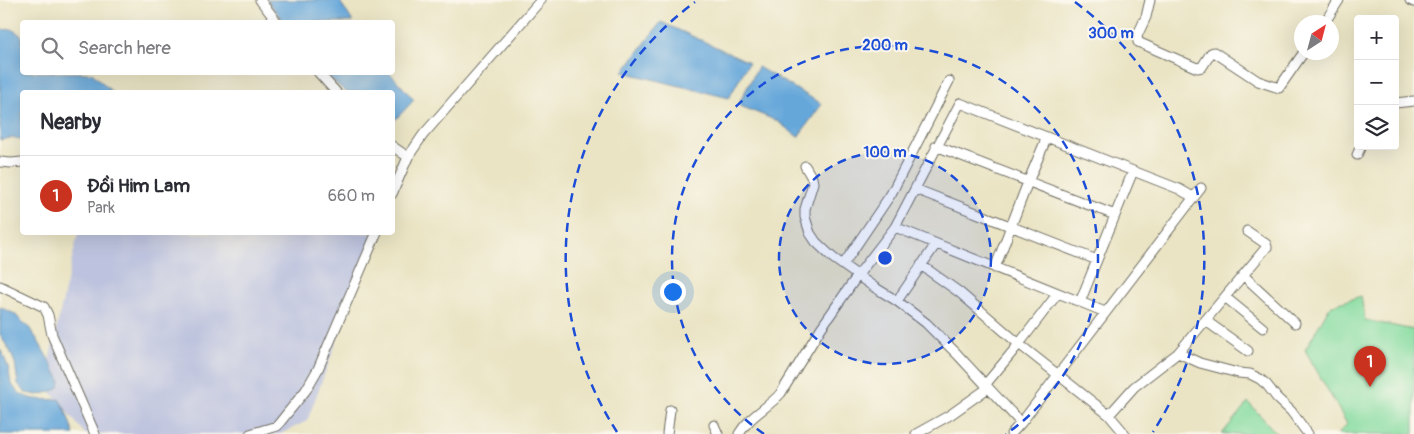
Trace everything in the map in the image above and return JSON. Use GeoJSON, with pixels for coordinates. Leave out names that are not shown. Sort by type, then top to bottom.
{"type":"FeatureCollection","features":[{"type":"Feature","properties":{"kind":"street"},"geometry":{"type":"LineString","coordinates":[[260,0],[275,20]]}},
{"type":"Feature","properties":{"kind":"street"},"geometry":{"type":"LineString","coordinates":[[395,187],[408,156],[423,135],[541,0]]}},
{"type":"Feature","properties":{"kind":"street"},"geometry":{"type":"LineString","coordinates":[[1150,0],[1146,17],[1137,36],[1138,42],[1197,68],[1202,67],[1211,53],[1214,52],[1258,81],[1279,88],[1298,60]]}},
{"type":"Feature","properties":{"kind":"street"},"geometry":{"type":"LineString","coordinates":[[1329,15],[1339,0]]}},
{"type":"Feature","properties":{"kind":"street"},"geometry":{"type":"LineString","coordinates":[[1410,0],[1414,2]]}},
{"type":"Feature","properties":{"kind":"street"},"geometry":{"type":"LineString","coordinates":[[321,75],[334,90]]}},
{"type":"Feature","properties":{"kind":"street"},"geometry":{"type":"LineString","coordinates":[[843,265],[891,194],[949,82]]}},
{"type":"Feature","properties":{"kind":"street"},"geometry":{"type":"LineString","coordinates":[[1399,103],[1414,100]]}},
{"type":"Feature","properties":{"kind":"street"},"geometry":{"type":"LineString","coordinates":[[739,434],[747,423],[781,393],[821,328],[895,227],[960,102],[1179,189],[1193,197]]}},
{"type":"Feature","properties":{"kind":"street"},"geometry":{"type":"LineString","coordinates":[[995,268],[1047,137]]}},
{"type":"Feature","properties":{"kind":"street"},"geometry":{"type":"LineString","coordinates":[[936,146],[1115,215]]}},
{"type":"Feature","properties":{"kind":"street"},"geometry":{"type":"LineString","coordinates":[[395,148],[408,156]]}},
{"type":"Feature","properties":{"kind":"street"},"geometry":{"type":"LineString","coordinates":[[1357,155],[1359,150]]}},
{"type":"Feature","properties":{"kind":"street"},"geometry":{"type":"LineString","coordinates":[[0,162],[20,162]]}},
{"type":"Feature","properties":{"kind":"street"},"geometry":{"type":"LineString","coordinates":[[805,166],[813,183],[804,213],[810,233],[822,249],[874,287],[897,301],[936,332],[1021,423]]}},
{"type":"Feature","properties":{"kind":"street"},"geometry":{"type":"LineString","coordinates":[[1080,302],[1133,171]]}},
{"type":"Feature","properties":{"kind":"street"},"geometry":{"type":"LineString","coordinates":[[915,188],[1097,260]]}},
{"type":"Feature","properties":{"kind":"street"},"geometry":{"type":"LineString","coordinates":[[1011,434],[1201,188]]}},
{"type":"Feature","properties":{"kind":"street"},"geometry":{"type":"LineString","coordinates":[[895,227],[1105,312]]}},
{"type":"Feature","properties":{"kind":"street"},"geometry":{"type":"LineString","coordinates":[[1109,415],[1134,387],[1178,353],[1266,247],[1266,244],[1247,231]]}},
{"type":"Feature","properties":{"kind":"street"},"geometry":{"type":"LineString","coordinates":[[250,434],[264,432],[277,426],[306,390],[314,376],[376,235]]}},
{"type":"Feature","properties":{"kind":"street"},"geometry":{"type":"LineString","coordinates":[[897,301],[936,244]]}},
{"type":"Feature","properties":{"kind":"street"},"geometry":{"type":"LineString","coordinates":[[921,266],[959,292],[1019,344],[1109,415],[1125,434]]}},
{"type":"Feature","properties":{"kind":"street"},"geometry":{"type":"LineString","coordinates":[[1243,275],[1295,323]]}},
{"type":"Feature","properties":{"kind":"street"},"geometry":{"type":"LineString","coordinates":[[0,286],[44,307],[48,315],[52,335],[95,434]]}},
{"type":"Feature","properties":{"kind":"street"},"geometry":{"type":"LineString","coordinates":[[916,434],[950,415],[987,386],[1058,293]]}},
{"type":"Feature","properties":{"kind":"street"},"geometry":{"type":"LineString","coordinates":[[1225,297],[1263,328]]}},
{"type":"Feature","properties":{"kind":"street"},"geometry":{"type":"LineString","coordinates":[[1206,321],[1248,350]]}},
{"type":"Feature","properties":{"kind":"street"},"geometry":{"type":"LineString","coordinates":[[1178,353],[1200,363],[1238,373],[1250,374],[1260,379],[1295,415],[1308,434]]}},
{"type":"Feature","properties":{"kind":"street"},"geometry":{"type":"LineString","coordinates":[[667,434],[670,410]]}},
{"type":"Feature","properties":{"kind":"shaded area"},"geometry":{"type":"Polygon","coordinates":[[[78,235],[376,235],[307,421],[280,434],[85,434],[44,383],[78,235]]]}},
{"type":"Feature","properties":{"kind":"green space"},"geometry":{"type":"Polygon","coordinates":[[[1361,296],[1365,320],[1414,330],[1414,434],[1338,434],[1347,424],[1305,350],[1330,306],[1361,296]]]}},
{"type":"Feature","properties":{"kind":"green space"},"geometry":{"type":"Polygon","coordinates":[[[1248,402],[1277,434],[1222,434],[1248,402]]]}},
{"type":"Feature","properties":{"kind":"water"},"geometry":{"type":"Polygon","coordinates":[[[267,0],[339,0],[352,20],[282,20],[267,0]]]}},
{"type":"Feature","properties":{"kind":"water"},"geometry":{"type":"Polygon","coordinates":[[[661,22],[749,62],[729,98],[623,72],[661,22]]]}},
{"type":"Feature","properties":{"kind":"water"},"geometry":{"type":"Polygon","coordinates":[[[12,29],[20,35],[20,75],[94,75],[110,90],[20,90],[20,139],[0,140],[0,30],[12,29]]]}},
{"type":"Feature","properties":{"kind":"water"},"geometry":{"type":"Polygon","coordinates":[[[758,67],[822,104],[798,137],[777,121],[738,105],[758,67]]]}},
{"type":"Feature","properties":{"kind":"water"},"geometry":{"type":"Polygon","coordinates":[[[326,75],[392,75],[414,100],[395,120],[395,90],[344,90],[326,75]]]}},
{"type":"Feature","properties":{"kind":"water"},"geometry":{"type":"Polygon","coordinates":[[[0,307],[15,314],[28,326],[60,380],[59,387],[53,391],[38,395],[26,393],[18,384],[15,363],[0,335],[0,307]]]}},
{"type":"Feature","properties":{"kind":"water"},"geometry":{"type":"Polygon","coordinates":[[[0,349],[15,389],[25,396],[32,398],[45,400],[59,399],[65,409],[74,434],[0,434],[0,349]]]}},
{"type":"Feature","properties":{"kind":"place","name":"Đồi Him Lam"},"geometry":{"type":"Point","coordinates":[1370,387]}}]}
